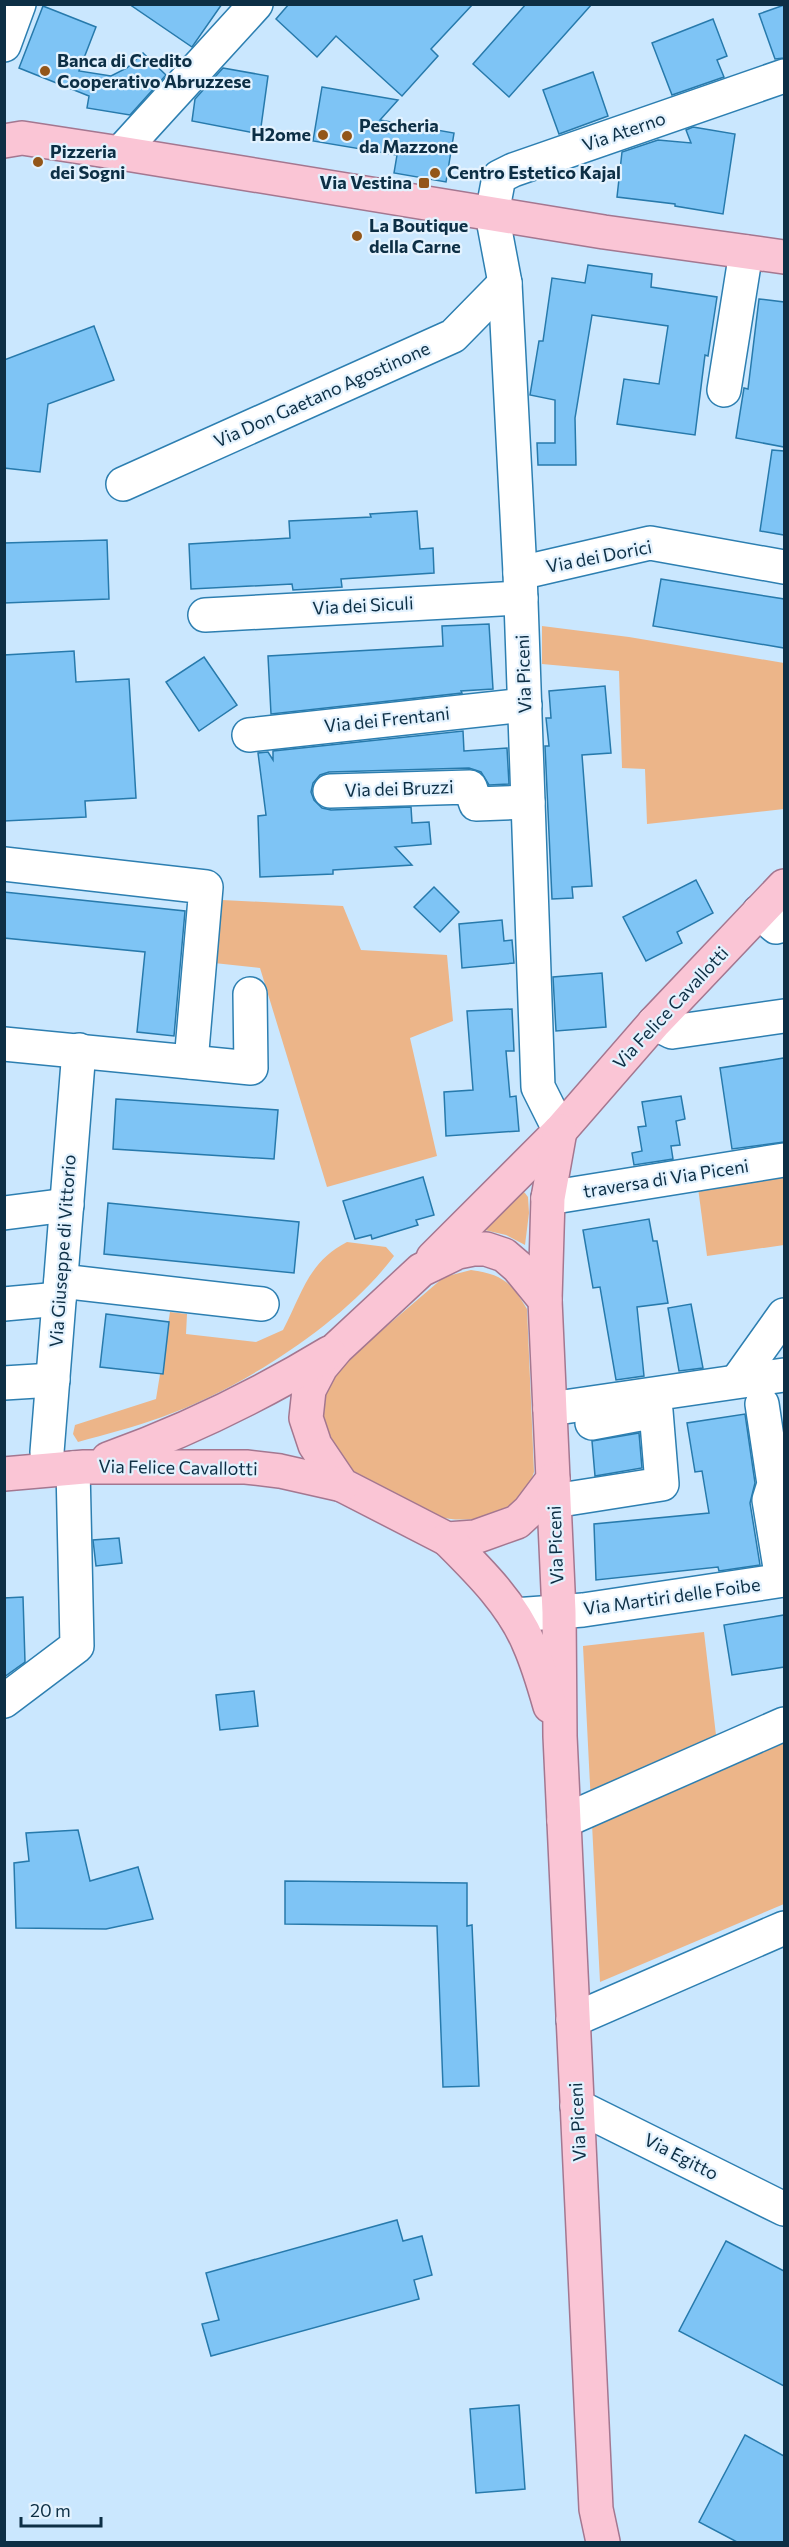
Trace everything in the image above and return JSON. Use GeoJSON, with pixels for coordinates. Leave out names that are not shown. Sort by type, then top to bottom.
{"type":"FeatureCollection","features":[{"type":"Feature","properties":{"kind":"main road"},"geometry":{"type":"LineString","coordinates":[[10,136],[492,214],[784,257]]}},
{"type":"Feature","properties":{"kind":"main road","name":"Via Felice Cavallotti"},"geometry":{"type":"LineString","coordinates":[[421,1270],[560,1131],[654,1023],[772,919],[784,886]]}},
{"type":"Feature","properties":{"kind":"main road"},"geometry":{"type":"LineString","coordinates":[[545,1300],[548,1198],[560,1131]]}},
{"type":"Feature","properties":{"kind":"main road"},"geometry":{"type":"LineString","coordinates":[[545,1300],[518,1267],[504,1255],[486,1249],[458,1252],[421,1270],[337,1348],[321,1367],[309,1390],[306,1418],[315,1445],[342,1485],[447,1539],[475,1537],[508,1527],[554,1490]]}},
{"type":"Feature","properties":{"kind":"main road","name":"Via Piceni"},"geometry":{"type":"LineString","coordinates":[[545,1300],[559,1612],[560,1736],[577,2106],[596,2509],[603,2542]]}},
{"type":"Feature","properties":{"kind":"main road","name":"Via Felice Cavallotti"},"geometry":{"type":"LineString","coordinates":[[4,1474],[68,1463],[150,1444],[214,1417],[277,1384],[337,1348]]}},
{"type":"Feature","properties":{"kind":"main road","name":"Via Felice Cavallotti"},"geometry":{"type":"LineString","coordinates":[[68,1463],[246,1467],[280,1471],[342,1485]]}},
{"type":"Feature","properties":{"kind":"main road","name":"Via Piceni"},"geometry":{"type":"LineString","coordinates":[[447,1539],[471,1563],[514,1615],[529,1643],[560,1736]]}},
{"type":"Feature","properties":{"kind":"main road","name":"Via Piceni"},"geometry":{"type":"LineString","coordinates":[[592,2542],[596,2509]]}},
{"type":"Feature","properties":{"kind":"street"},"geometry":{"type":"LineString","coordinates":[[4,45],[19,4]]}},
{"type":"Feature","properties":{"kind":"street"},"geometry":{"type":"LineString","coordinates":[[120,153],[256,4]]}},
{"type":"Feature","properties":{"kind":"street","name":"Via Aterno"},"geometry":{"type":"LineString","coordinates":[[492,214],[500,177],[513,170],[784,76]]}},
{"type":"Feature","properties":{"kind":"street","name":"Via Piceni"},"geometry":{"type":"LineString","coordinates":[[492,214],[505,283],[521,586],[538,1087],[560,1131]]}},
{"type":"Feature","properties":{"kind":"street"},"geometry":{"type":"LineString","coordinates":[[724,390],[746,252]]}},
{"type":"Feature","properties":{"kind":"street","name":"Via Don Gaetano Agostinone"},"geometry":{"type":"LineString","coordinates":[[123,484],[453,336],[505,283]]}},
{"type":"Feature","properties":{"kind":"street","name":"Via dei Dorici"},"geometry":{"type":"LineString","coordinates":[[521,586],[650,543],[784,567]]}},
{"type":"Feature","properties":{"kind":"street","name":"Via dei Siculi"},"geometry":{"type":"LineString","coordinates":[[205,615],[521,586]]}},
{"type":"Feature","properties":{"kind":"street","name":"Via dei Frentani"},"geometry":{"type":"LineString","coordinates":[[249,735],[525,705]]}},
{"type":"Feature","properties":{"kind":"street","name":"Via dei Bruzzi"},"geometry":{"type":"LineString","coordinates":[[330,791],[470,787],[476,804],[528,802]]}},
{"type":"Feature","properties":{"kind":"street"},"geometry":{"type":"LineString","coordinates":[[4,864],[206,887],[190,1062]]}},
{"type":"Feature","properties":{"kind":"street"},"geometry":{"type":"LineString","coordinates":[[4,1044],[251,1068],[250,994]]}},
{"type":"Feature","properties":{"kind":"street"},"geometry":{"type":"LineString","coordinates":[[654,1023],[672,1032],[784,1016]]}},
{"type":"Feature","properties":{"kind":"street","name":"Via Giuseppe di Vittorio"},"geometry":{"type":"LineString","coordinates":[[4,1701],[77,1646],[68,1463],[53,1380],[79,1050]]}},
{"type":"Feature","properties":{"kind":"street","name":"traversa di Via Piceni"},"geometry":{"type":"LineString","coordinates":[[548,1198],[784,1160]]}},
{"type":"Feature","properties":{"kind":"street"},"geometry":{"type":"LineString","coordinates":[[4,1213],[67,1205]]}},
{"type":"Feature","properties":{"kind":"street"},"geometry":{"type":"LineString","coordinates":[[4,1304],[60,1290],[261,1304]]}},
{"type":"Feature","properties":{"kind":"street"},"geometry":{"type":"LineString","coordinates":[[783,1580],[769,1500],[774,1484],[767,1378],[784,1316]]}},
{"type":"Feature","properties":{"kind":"street"},"geometry":{"type":"LineString","coordinates":[[550,1408],[767,1378]]}},
{"type":"Feature","properties":{"kind":"street"},"geometry":{"type":"LineString","coordinates":[[4,1383],[53,1380]]}},
{"type":"Feature","properties":{"kind":"street"},"geometry":{"type":"LineString","coordinates":[[554,1490],[662,1484],[656,1411],[592,1423]]}},
{"type":"Feature","properties":{"kind":"street","name":"Via Martiri delle Foibe"},"geometry":{"type":"LineString","coordinates":[[559,1612],[644,1602],[783,1580]]}},
{"type":"Feature","properties":{"kind":"street"},"geometry":{"type":"LineString","coordinates":[[514,1615],[559,1612]]}},
{"type":"Feature","properties":{"kind":"street"},"geometry":{"type":"LineString","coordinates":[[564,1821],[784,1724]]}},
{"type":"Feature","properties":{"kind":"street"},"geometry":{"type":"LineString","coordinates":[[573,2020],[784,1928]]}},
{"type":"Feature","properties":{"kind":"street","name":"Via Egitto"},"geometry":{"type":"LineString","coordinates":[[577,2106],[784,2209]]}},
{"type":"Feature","properties":{"kind":"shaded area"},"geometry":{"type":"Polygon","coordinates":[[[542,626],[629,637],[784,663],[784,809],[647,824],[645,769],[622,768],[619,671],[542,664],[542,626]]]}},
{"type":"Feature","properties":{"kind":"shaded area"},"geometry":{"type":"Polygon","coordinates":[[[222,900],[343,906],[361,950],[447,955],[453,1021],[410,1038],[437,1156],[327,1187],[260,968],[214,963],[222,900]]]}},
{"type":"Feature","properties":{"kind":"shaded area"},"geometry":{"type":"Polygon","coordinates":[[[784,1168],[784,1245],[707,1256],[697,1180],[784,1168]]]}},
{"type":"Feature","properties":{"kind":"shaded area"},"geometry":{"type":"Polygon","coordinates":[[[521,1190],[528,1197],[529,1213],[525,1245],[506,1235],[480,1229],[521,1190]]]}},
{"type":"Feature","properties":{"kind":"shaded area"},"geometry":{"type":"Polygon","coordinates":[[[347,1242],[386,1247],[394,1256],[373,1281],[319,1329],[257,1371],[193,1405],[141,1424],[78,1442],[73,1434],[75,1425],[156,1399],[170,1312],[187,1314],[186,1334],[256,1342],[283,1330],[307,1280],[315,1269],[323,1259],[347,1242]]]}},
{"type":"Feature","properties":{"kind":"shaded area"},"geometry":{"type":"Polygon","coordinates":[[[471,1270],[491,1274],[505,1281],[516,1292],[527,1309],[534,1472],[528,1486],[508,1507],[495,1514],[466,1520],[436,1516],[426,1512],[353,1472],[332,1444],[324,1420],[324,1408],[330,1384],[346,1361],[444,1277],[471,1270]]]}},
{"type":"Feature","properties":{"kind":"shaded area"},"geometry":{"type":"Polygon","coordinates":[[[704,1632],[719,1761],[784,1733],[784,1904],[600,1982],[583,1646],[704,1632]]]}},
{"type":"Feature","properties":{"kind":"building"},"geometry":{"type":"Polygon","coordinates":[[[129,4],[222,4],[192,47],[129,4]]]}},
{"type":"Feature","properties":{"kind":"building"},"geometry":{"type":"Polygon","coordinates":[[[289,4],[473,4],[431,49],[438,56],[402,96],[336,36],[317,57],[276,19],[289,4]]]}},
{"type":"Feature","properties":{"kind":"building"},"geometry":{"type":"Polygon","coordinates":[[[526,4],[592,4],[509,97],[473,64],[526,4]]]}},
{"type":"Feature","properties":{"kind":"building"},"geometry":{"type":"Polygon","coordinates":[[[784,5],[784,58],[775,59],[759,14],[784,5]]]}},
{"type":"Feature","properties":{"kind":"building"},"geometry":{"type":"Polygon","coordinates":[[[43,6],[96,27],[79,71],[111,76],[127,68],[143,53],[166,75],[130,115],[87,108],[89,96],[19,68],[43,6]]]}},
{"type":"Feature","properties":{"kind":"building"},"geometry":{"type":"Polygon","coordinates":[[[713,19],[727,56],[717,60],[724,77],[672,95],[652,43],[713,19]]]}},
{"type":"Feature","properties":{"kind":"building"},"geometry":{"type":"Polygon","coordinates":[[[223,68],[268,76],[260,134],[192,121],[195,99],[223,68]]]}},
{"type":"Feature","properties":{"kind":"building"},"geometry":{"type":"Polygon","coordinates":[[[593,72],[608,116],[559,134],[543,90],[593,72]]]}},
{"type":"Feature","properties":{"kind":"building"},"geometry":{"type":"Polygon","coordinates":[[[322,87],[398,100],[380,120],[454,133],[446,182],[394,173],[397,155],[313,141],[322,87]]]}},
{"type":"Feature","properties":{"kind":"building"},"geometry":{"type":"Polygon","coordinates":[[[693,127],[735,134],[723,214],[675,206],[675,204],[617,197],[622,152],[658,140],[691,143],[686,130],[693,127]]]}},
{"type":"Feature","properties":{"kind":"building"},"geometry":{"type":"Polygon","coordinates":[[[588,265],[652,274],[651,287],[717,297],[708,356],[705,355],[695,435],[617,424],[624,379],[659,384],[668,326],[592,315],[575,418],[576,465],[538,465],[537,443],[555,443],[555,400],[530,395],[539,341],[543,341],[552,278],[585,283],[588,265]]]}},
{"type":"Feature","properties":{"kind":"building"},"geometry":{"type":"Polygon","coordinates":[[[759,299],[784,302],[784,447],[736,438],[744,388],[748,389],[759,299]]]}},
{"type":"Feature","properties":{"kind":"building"},"geometry":{"type":"Polygon","coordinates":[[[94,326],[114,380],[48,404],[40,472],[4,468],[4,360],[94,326]]]}},
{"type":"Feature","properties":{"kind":"building"},"geometry":{"type":"Polygon","coordinates":[[[772,450],[784,451],[784,535],[760,531],[772,450]]]}},
{"type":"Feature","properties":{"kind":"building"},"geometry":{"type":"Polygon","coordinates":[[[417,511],[420,549],[433,548],[434,573],[341,579],[342,587],[293,590],[292,584],[191,589],[189,544],[290,538],[289,521],[371,517],[370,514],[417,511]]]}},
{"type":"Feature","properties":{"kind":"building"},"geometry":{"type":"Polygon","coordinates":[[[107,540],[109,599],[4,603],[4,543],[107,540]]]}},
{"type":"Feature","properties":{"kind":"building"},"geometry":{"type":"Polygon","coordinates":[[[661,579],[784,599],[784,648],[653,626],[661,579]]]}},
{"type":"Feature","properties":{"kind":"building"},"geometry":{"type":"Polygon","coordinates":[[[489,624],[493,689],[271,714],[268,656],[443,646],[442,626],[489,624]]]}},
{"type":"Feature","properties":{"kind":"building"},"geometry":{"type":"Polygon","coordinates":[[[74,651],[76,682],[129,679],[136,798],[85,801],[86,817],[4,821],[4,655],[74,651]]]}},
{"type":"Feature","properties":{"kind":"building"},"geometry":{"type":"Polygon","coordinates":[[[204,657],[237,705],[199,731],[166,682],[204,657]]]}},
{"type":"Feature","properties":{"kind":"building"},"geometry":{"type":"Polygon","coordinates":[[[605,686],[611,753],[582,755],[592,886],[572,887],[573,898],[552,899],[545,746],[549,746],[546,718],[551,718],[549,691],[605,686]]]}},
{"type":"Feature","properties":{"kind":"building"},"geometry":{"type":"Polygon","coordinates":[[[463,731],[464,751],[507,748],[509,784],[489,785],[481,772],[469,768],[329,772],[320,775],[313,783],[311,792],[314,800],[322,808],[331,810],[411,807],[412,823],[429,822],[431,844],[395,847],[412,865],[333,870],[333,874],[260,877],[258,816],[266,815],[258,753],[268,752],[273,760],[273,751],[463,731]]]}},
{"type":"Feature","properties":{"kind":"building"},"geometry":{"type":"Polygon","coordinates":[[[696,880],[713,913],[677,932],[682,943],[646,961],[623,917],[696,880]]]}},
{"type":"Feature","properties":{"kind":"building"},"geometry":{"type":"Polygon","coordinates":[[[434,887],[459,912],[440,932],[414,907],[434,887]]]}},
{"type":"Feature","properties":{"kind":"building"},"geometry":{"type":"Polygon","coordinates":[[[4,892],[185,911],[174,1036],[137,1032],[145,952],[4,938],[4,892]]]}},
{"type":"Feature","properties":{"kind":"building"},"geometry":{"type":"Polygon","coordinates":[[[502,920],[504,941],[512,940],[514,963],[462,968],[459,924],[502,920]]]}},
{"type":"Feature","properties":{"kind":"building"},"geometry":{"type":"Polygon","coordinates":[[[602,973],[606,1027],[556,1031],[553,977],[602,973]]]}},
{"type":"Feature","properties":{"kind":"building"},"geometry":{"type":"Polygon","coordinates":[[[512,1009],[514,1051],[506,1051],[510,1097],[516,1096],[519,1131],[446,1136],[444,1092],[473,1090],[467,1011],[512,1009]]]}},
{"type":"Feature","properties":{"kind":"building"},"geometry":{"type":"Polygon","coordinates":[[[784,1058],[784,1142],[732,1149],[720,1068],[784,1058]]]}},
{"type":"Feature","properties":{"kind":"building"},"geometry":{"type":"Polygon","coordinates":[[[681,1096],[685,1119],[676,1121],[680,1145],[671,1146],[673,1159],[634,1165],[632,1153],[642,1151],[638,1127],[646,1126],[642,1102],[681,1096]]]}},
{"type":"Feature","properties":{"kind":"building"},"geometry":{"type":"Polygon","coordinates":[[[116,1099],[278,1110],[274,1159],[113,1149],[116,1099]]]}},
{"type":"Feature","properties":{"kind":"building"},"geometry":{"type":"Polygon","coordinates":[[[423,1177],[434,1215],[416,1220],[418,1225],[372,1239],[371,1235],[355,1239],[343,1201],[423,1177]]]}},
{"type":"Feature","properties":{"kind":"building"},"geometry":{"type":"Polygon","coordinates":[[[108,1203],[299,1222],[294,1273],[104,1254],[108,1203]]]}},
{"type":"Feature","properties":{"kind":"building"},"geometry":{"type":"Polygon","coordinates":[[[649,1219],[653,1241],[657,1241],[668,1303],[637,1307],[644,1376],[616,1380],[600,1287],[593,1288],[583,1230],[649,1219]]]}},
{"type":"Feature","properties":{"kind":"building"},"geometry":{"type":"Polygon","coordinates":[[[691,1304],[703,1368],[679,1371],[668,1308],[691,1304]]]}},
{"type":"Feature","properties":{"kind":"building"},"geometry":{"type":"Polygon","coordinates":[[[106,1314],[169,1322],[163,1374],[100,1367],[106,1314]]]}},
{"type":"Feature","properties":{"kind":"building"},"geometry":{"type":"Polygon","coordinates":[[[745,1414],[755,1483],[750,1503],[760,1565],[719,1571],[718,1567],[596,1580],[594,1524],[709,1513],[702,1471],[695,1472],[687,1423],[745,1414]]]}},
{"type":"Feature","properties":{"kind":"building"},"geometry":{"type":"Polygon","coordinates":[[[639,1433],[642,1468],[595,1476],[592,1441],[639,1433]]]}},
{"type":"Feature","properties":{"kind":"building"},"geometry":{"type":"Polygon","coordinates":[[[119,1538],[122,1563],[96,1566],[93,1540],[119,1538]]]}},
{"type":"Feature","properties":{"kind":"building"},"geometry":{"type":"Polygon","coordinates":[[[23,1597],[25,1662],[4,1677],[4,1598],[23,1597]]]}},
{"type":"Feature","properties":{"kind":"building"},"geometry":{"type":"Polygon","coordinates":[[[784,1615],[784,1667],[732,1675],[724,1625],[784,1615]]]}},
{"type":"Feature","properties":{"kind":"building"},"geometry":{"type":"Polygon","coordinates":[[[254,1691],[258,1726],[220,1730],[216,1695],[254,1691]]]}},
{"type":"Feature","properties":{"kind":"building"},"geometry":{"type":"Polygon","coordinates":[[[78,1830],[90,1881],[138,1867],[153,1919],[106,1929],[16,1928],[14,1863],[29,1861],[26,1833],[78,1830]]]}},
{"type":"Feature","properties":{"kind":"building"},"geometry":{"type":"Polygon","coordinates":[[[285,1881],[467,1883],[467,1926],[472,1925],[479,2086],[443,2087],[437,1926],[285,1924],[285,1881]]]}},
{"type":"Feature","properties":{"kind":"building"},"geometry":{"type":"Polygon","coordinates":[[[397,2220],[403,2241],[422,2236],[432,2275],[414,2280],[419,2299],[211,2356],[202,2324],[219,2320],[206,2273],[397,2220]]]}},
{"type":"Feature","properties":{"kind":"building"},"geometry":{"type":"Polygon","coordinates":[[[726,2241],[784,2271],[784,2386],[679,2331],[726,2241]]]}},
{"type":"Feature","properties":{"kind":"building"},"geometry":{"type":"Polygon","coordinates":[[[519,2405],[525,2489],[476,2493],[470,2409],[519,2405]]]}},
{"type":"Feature","properties":{"kind":"building"},"geometry":{"type":"Polygon","coordinates":[[[745,2435],[784,2456],[784,2542],[737,2542],[699,2522],[745,2435]]]}},
{"type":"Feature","properties":{"kind":"place","name":"Banca di Credito Cooperativo Abruzzese"},"geometry":{"type":"Point","coordinates":[45,71]}},
{"type":"Feature","properties":{"kind":"place","name":"H2ome"},"geometry":{"type":"Point","coordinates":[323,135]}},
{"type":"Feature","properties":{"kind":"place","name":"Pescheria da Mazzone"},"geometry":{"type":"Point","coordinates":[347,136]}},
{"type":"Feature","properties":{"kind":"place","name":"Pizzeria dei Sogni"},"geometry":{"type":"Point","coordinates":[38,162]}},
{"type":"Feature","properties":{"kind":"place","name":"Centro Estetico Kajal"},"geometry":{"type":"Point","coordinates":[435,173]}},
{"type":"Feature","properties":{"kind":"place","name":"Via Vestina"},"geometry":{"type":"Point","coordinates":[424,183]}},
{"type":"Feature","properties":{"kind":"place","name":"La Boutique della Carne"},"geometry":{"type":"Point","coordinates":[357,236]}}]}
